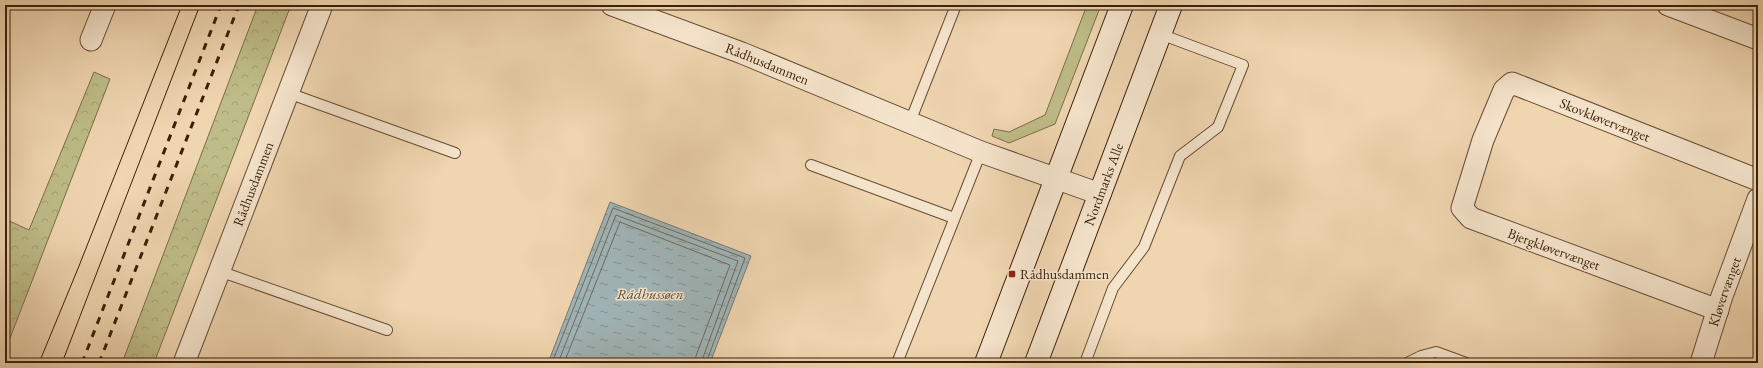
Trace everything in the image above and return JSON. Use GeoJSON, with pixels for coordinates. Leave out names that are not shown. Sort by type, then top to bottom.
{"type":"FeatureCollection","features":[{"type":"Feature","properties":{"kind":"street"},"geometry":{"type":"LineString","coordinates":[[91,40],[105,5]]}},
{"type":"Feature","properties":{"kind":"street","name":"Rådhusdammen"},"geometry":{"type":"LineString","coordinates":[[184,363],[322,5]]}},
{"type":"Feature","properties":{"kind":"street","name":"Rådhusdammen"},"geometry":{"type":"LineString","coordinates":[[612,5],[742,53],[981,152],[1100,194]]}},
{"type":"Feature","properties":{"kind":"street"},"geometry":{"type":"LineString","coordinates":[[986,363],[1122,5]]}},
{"type":"Feature","properties":{"kind":"street","name":"Nordmarks Alle"},"geometry":{"type":"LineString","coordinates":[[1036,363],[1172,5]]}},
{"type":"Feature","properties":{"kind":"street"},"geometry":{"type":"LineString","coordinates":[[1668,5],[1758,39]]}},
{"type":"Feature","properties":{"kind":"street","name":"Skovkløvervænget"},"geometry":{"type":"LineString","coordinates":[[1483,140],[1504,90],[1512,83],[1758,180]]}},
{"type":"Feature","properties":{"kind":"street","name":"Bjergkløvervænget"},"geometry":{"type":"LineString","coordinates":[[1483,140],[1462,208],[1471,218],[1718,310]]}},
{"type":"Feature","properties":{"kind":"street","name":"Kløvervænget"},"geometry":{"type":"LineString","coordinates":[[1701,363],[1718,310],[1758,198]]}},
{"type":"Feature","properties":{"kind":"lane"},"geometry":{"type":"LineString","coordinates":[[910,122],[956,5]]}},
{"type":"Feature","properties":{"kind":"lane"},"geometry":{"type":"LineString","coordinates":[[1085,363],[1113,288],[1144,248],[1180,156],[1218,128],[1243,65],[1160,34]]}},
{"type":"Feature","properties":{"kind":"lane"},"geometry":{"type":"LineString","coordinates":[[288,93],[455,152]]}},
{"type":"Feature","properties":{"kind":"lane"},"geometry":{"type":"LineString","coordinates":[[897,363],[981,152]]}},
{"type":"Feature","properties":{"kind":"lane"},"geometry":{"type":"LineString","coordinates":[[811,164],[954,218]]}},
{"type":"Feature","properties":{"kind":"lane"},"geometry":{"type":"LineString","coordinates":[[219,271],[387,330]]}},
{"type":"Feature","properties":{"kind":"lane"},"geometry":{"type":"LineString","coordinates":[[1407,363],[1421,356],[1436,352],[1466,363]]}},
{"type":"Feature","properties":{"kind":"green space"},"geometry":{"type":"Polygon","coordinates":[[[258,5],[291,5],[154,363],[122,363],[258,5]]]}},
{"type":"Feature","properties":{"kind":"green space"},"geometry":{"type":"Polygon","coordinates":[[[1087,5],[1101,5],[1055,124],[1009,143],[992,136],[994,129],[1009,132],[1045,115],[1087,5]]]}},
{"type":"Feature","properties":{"kind":"green space"},"geometry":{"type":"Polygon","coordinates":[[[94,72],[110,79],[5,351],[5,219],[29,230],[94,72]]]}},
{"type":"Feature","properties":{"kind":"water","name":"Rådhussøen"},"geometry":{"type":"Polygon","coordinates":[[[610,202],[751,256],[710,363],[548,363],[610,202]]]}},
{"type":"Feature","properties":{"kind":"tram line"},"geometry":{"type":"LineString","coordinates":[[39,363],[182,5]]}},
{"type":"Feature","properties":{"kind":"tram line"},"geometry":{"type":"LineString","coordinates":[[62,363],[200,5]]}},
{"type":"Feature","properties":{"kind":"railway"},"geometry":{"type":"LineString","coordinates":[[82,363],[221,5]]}},
{"type":"Feature","properties":{"kind":"railway"},"geometry":{"type":"LineString","coordinates":[[99,363],[239,5]]}},
{"type":"Feature","properties":{"kind":"place","name":"Rådhusdammen"},"geometry":{"type":"Point","coordinates":[1012,274]}}]}
